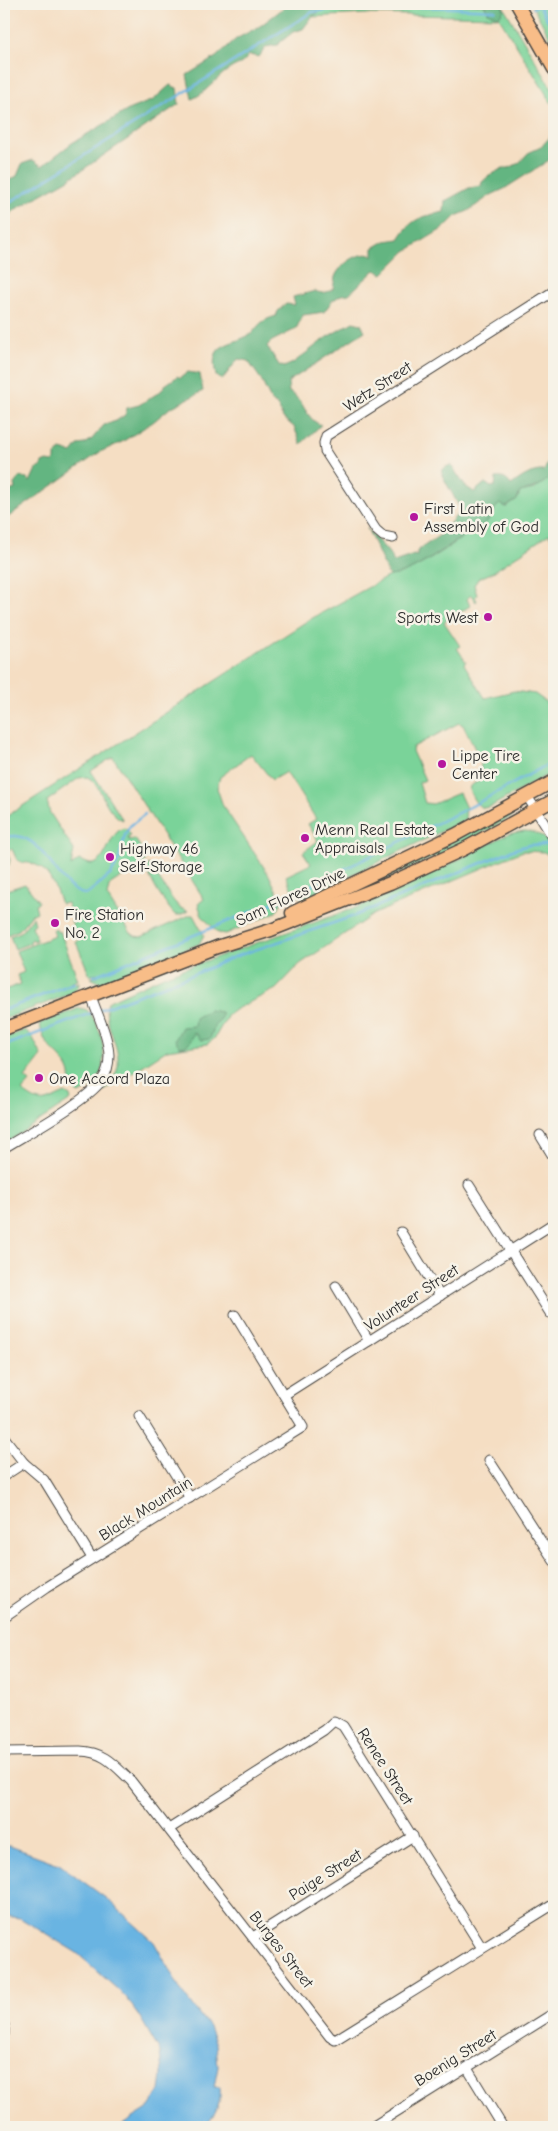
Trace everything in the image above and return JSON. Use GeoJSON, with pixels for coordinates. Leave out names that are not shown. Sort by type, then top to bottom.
{"type":"FeatureCollection","features":[{"type":"Feature","properties":{"kind":"main road"},"geometry":{"type":"LineString","coordinates":[[517,4],[554,69]]}},
{"type":"Feature","properties":{"kind":"main road","name":"Sam Flores Drive"},"geometry":{"type":"LineString","coordinates":[[226,944],[359,882],[554,781]]}},
{"type":"Feature","properties":{"kind":"main road","name":"Sam Flores Drive"},"geometry":{"type":"LineString","coordinates":[[4,1029],[226,944],[271,930],[390,883],[464,849],[554,800]]}},
{"type":"Feature","properties":{"kind":"street","name":"Wetz Street"},"geometry":{"type":"LineString","coordinates":[[393,538],[383,536],[370,522],[325,451],[324,442],[326,436],[554,291]]}},
{"type":"Feature","properties":{"kind":"street"},"geometry":{"type":"LineString","coordinates":[[527,796],[554,839]]}},
{"type":"Feature","properties":{"kind":"street"},"geometry":{"type":"LineString","coordinates":[[4,1148],[87,1094],[102,1080],[108,1064],[108,1044],[91,996]]}},
{"type":"Feature","properties":{"kind":"street"},"geometry":{"type":"LineString","coordinates":[[540,1135],[554,1158]]}},
{"type":"Feature","properties":{"kind":"street"},"geometry":{"type":"LineString","coordinates":[[469,1184],[550,1313]]}},
{"type":"Feature","properties":{"kind":"street","name":"Volunteer Street"},"geometry":{"type":"LineString","coordinates":[[284,1395],[554,1223]]}},
{"type":"Feature","properties":{"kind":"street"},"geometry":{"type":"LineString","coordinates":[[401,1232],[440,1296]]}},
{"type":"Feature","properties":{"kind":"street"},"geometry":{"type":"LineString","coordinates":[[336,1286],[369,1341]]}},
{"type":"Feature","properties":{"kind":"street"},"geometry":{"type":"LineString","coordinates":[[235,1315],[284,1395]]}},
{"type":"Feature","properties":{"kind":"street","name":"Black Mountain"},"geometry":{"type":"LineString","coordinates":[[4,1617],[30,1597],[303,1427],[284,1395]]}},
{"type":"Feature","properties":{"kind":"street"},"geometry":{"type":"LineString","coordinates":[[138,1416],[190,1498]]}},
{"type":"Feature","properties":{"kind":"street"},"geometry":{"type":"LineString","coordinates":[[4,1437],[24,1463],[44,1480],[92,1558]]}},
{"type":"Feature","properties":{"kind":"street"},"geometry":{"type":"LineString","coordinates":[[489,1460],[554,1561]]}},
{"type":"Feature","properties":{"kind":"street"},"geometry":{"type":"LineString","coordinates":[[4,1476],[24,1463]]}},
{"type":"Feature","properties":{"kind":"street","name":"Renee Street"},"geometry":{"type":"LineString","coordinates":[[169,1829],[324,1730],[334,1721],[343,1726],[482,1948]]}},
{"type":"Feature","properties":{"kind":"street","name":"Burges Street"},"geometry":{"type":"LineString","coordinates":[[4,1752],[80,1751],[100,1754],[106,1758],[131,1782],[330,2037],[335,2040],[554,1904]]}},
{"type":"Feature","properties":{"kind":"street","name":"Paige Street"},"geometry":{"type":"LineString","coordinates":[[253,1937],[413,1836]]}},
{"type":"Feature","properties":{"kind":"street","name":"Boenig Street"},"geometry":{"type":"LineString","coordinates":[[372,2127],[554,2012]]}},
{"type":"Feature","properties":{"kind":"street"},"geometry":{"type":"LineString","coordinates":[[4,2024],[4,2034]]}},
{"type":"Feature","properties":{"kind":"street"},"geometry":{"type":"LineString","coordinates":[[467,2068],[503,2127]]}},
{"type":"Feature","properties":{"kind":"green space"},"geometry":{"type":"Polygon","coordinates":[[[289,4],[330,4],[312,17],[303,29],[293,32],[277,45],[266,47],[259,57],[249,55],[242,63],[225,72],[202,93],[192,99],[187,75],[216,57],[236,39],[260,26],[289,4]]]}},
{"type":"Feature","properties":{"kind":"green space"},"geometry":{"type":"Polygon","coordinates":[[[330,4],[484,4],[489,13],[491,4],[502,4],[554,92],[554,107],[499,17],[365,14],[312,17],[330,4]]]}},
{"type":"Feature","properties":{"kind":"green space"},"geometry":{"type":"Polygon","coordinates":[[[484,4],[501,4],[504,9],[499,17],[489,13],[484,4]]]}},
{"type":"Feature","properties":{"kind":"green space"},"geometry":{"type":"Polygon","coordinates":[[[531,4],[554,4],[554,44],[531,4]]]}},
{"type":"Feature","properties":{"kind":"green space"},"geometry":{"type":"Polygon","coordinates":[[[170,85],[177,88],[179,104],[69,179],[16,209],[4,220],[4,183],[17,176],[22,164],[33,160],[42,166],[72,143],[130,109],[153,100],[170,85]]]}},
{"type":"Feature","properties":{"kind":"green space"},"geometry":{"type":"Polygon","coordinates":[[[554,124],[554,157],[468,211],[456,216],[444,228],[406,251],[383,274],[375,270],[349,294],[341,295],[332,301],[324,312],[303,315],[296,329],[272,341],[267,346],[279,365],[284,367],[293,363],[327,337],[353,322],[361,324],[365,331],[288,382],[289,392],[299,400],[311,418],[321,425],[301,444],[294,427],[283,418],[277,405],[272,402],[260,378],[248,361],[238,359],[222,380],[216,376],[215,357],[222,347],[251,334],[262,322],[276,316],[278,311],[286,304],[295,305],[293,297],[315,291],[324,293],[333,289],[337,272],[351,259],[368,254],[373,256],[373,248],[385,241],[399,239],[408,227],[417,220],[444,212],[445,201],[469,188],[481,186],[482,182],[490,175],[519,163],[528,153],[541,147],[550,137],[554,124]]]}},
{"type":"Feature","properties":{"kind":"green space"},"geometry":{"type":"Polygon","coordinates":[[[188,372],[200,374],[203,391],[170,408],[153,422],[122,442],[100,452],[4,520],[4,490],[15,489],[14,484],[20,477],[27,478],[30,482],[36,469],[41,467],[42,463],[47,461],[53,462],[55,455],[61,450],[72,453],[78,445],[85,444],[92,439],[104,425],[116,421],[125,415],[127,408],[139,405],[161,391],[165,385],[178,376],[180,378],[188,372]]]}},
{"type":"Feature","properties":{"kind":"green space"},"geometry":{"type":"Polygon","coordinates":[[[554,456],[554,475],[542,484],[520,492],[517,500],[506,507],[500,504],[495,508],[485,524],[428,560],[408,571],[389,576],[367,528],[389,553],[394,562],[414,555],[417,556],[417,551],[440,535],[461,510],[442,475],[443,469],[451,465],[465,486],[474,492],[485,483],[491,487],[495,486],[496,478],[505,479],[511,485],[530,473],[544,471],[549,460],[554,456]]]}},
{"type":"Feature","properties":{"kind":"green space"},"geometry":{"type":"Polygon","coordinates":[[[554,475],[554,543],[549,534],[493,572],[478,579],[474,585],[477,601],[471,595],[467,599],[470,606],[444,622],[460,646],[457,648],[466,662],[464,664],[485,698],[514,691],[535,694],[546,702],[554,715],[554,771],[492,806],[484,808],[480,806],[469,790],[470,786],[480,780],[481,761],[463,725],[459,723],[413,747],[412,751],[425,780],[419,783],[425,803],[433,804],[459,793],[466,808],[465,820],[304,898],[296,895],[300,893],[299,891],[293,892],[286,876],[311,864],[303,852],[318,841],[308,824],[316,819],[286,772],[272,780],[251,754],[220,777],[217,788],[223,806],[269,875],[280,898],[276,901],[277,903],[282,902],[276,912],[226,934],[218,933],[202,916],[198,904],[204,899],[113,757],[91,771],[123,820],[111,811],[97,786],[87,777],[79,778],[47,801],[50,813],[74,850],[71,866],[79,860],[90,864],[101,860],[115,835],[119,830],[125,828],[131,835],[128,836],[129,840],[135,839],[145,854],[145,862],[112,883],[107,896],[130,932],[135,936],[141,937],[193,915],[204,935],[199,944],[100,983],[91,978],[98,976],[97,973],[90,976],[76,942],[84,937],[81,930],[72,931],[71,926],[73,925],[71,920],[73,919],[67,903],[61,904],[48,875],[39,866],[17,860],[12,849],[6,851],[10,860],[9,865],[4,870],[4,818],[307,621],[389,576],[400,574],[428,560],[458,541],[494,513],[494,508],[500,504],[507,507],[517,500],[520,492],[534,489],[554,475]]]}},
{"type":"Feature","properties":{"kind":"green space"},"geometry":{"type":"Polygon","coordinates":[[[510,811],[513,816],[462,844],[384,880],[382,877],[510,811]]]}},
{"type":"Feature","properties":{"kind":"green space"},"geometry":{"type":"Polygon","coordinates":[[[524,831],[536,833],[549,842],[554,859],[544,852],[523,851],[374,914],[300,964],[276,989],[228,1015],[214,1039],[207,1044],[167,1050],[101,1093],[114,1076],[118,1061],[107,1015],[106,1008],[109,1001],[166,975],[358,907],[405,887],[508,834],[524,831]],[[215,1023],[197,1025],[183,1031],[175,1040],[193,1031],[197,1036],[212,1033],[215,1023]]]}},
{"type":"Feature","properties":{"kind":"green space"},"geometry":{"type":"Polygon","coordinates":[[[149,864],[173,900],[180,908],[188,911],[175,915],[158,893],[147,867],[149,864]]]}},
{"type":"Feature","properties":{"kind":"green space"},"geometry":{"type":"Polygon","coordinates":[[[25,884],[39,902],[35,904],[37,912],[32,914],[19,930],[4,936],[4,891],[25,884]]]}},
{"type":"Feature","properties":{"kind":"green space"},"geometry":{"type":"Polygon","coordinates":[[[33,917],[35,924],[32,926],[37,940],[34,941],[33,939],[30,943],[15,949],[10,936],[21,932],[33,917]]]}},
{"type":"Feature","properties":{"kind":"green space"},"geometry":{"type":"Polygon","coordinates":[[[56,929],[57,932],[60,931],[78,980],[70,983],[71,985],[79,982],[78,987],[73,993],[4,1019],[4,990],[21,984],[17,975],[24,972],[16,951],[55,936],[53,930],[56,929]]]}},
{"type":"Feature","properties":{"kind":"green space"},"geometry":{"type":"Polygon","coordinates":[[[80,1008],[87,1010],[94,1019],[99,1031],[104,1056],[102,1069],[97,1080],[90,1088],[78,1094],[71,1087],[70,1073],[65,1064],[48,1045],[40,1023],[80,1008]]]}},
{"type":"Feature","properties":{"kind":"green space"},"geometry":{"type":"Polygon","coordinates":[[[209,1010],[221,1012],[221,1017],[215,1024],[210,1039],[201,1040],[194,1032],[189,1042],[185,1046],[180,1047],[175,1040],[182,1027],[194,1026],[195,1018],[209,1010]]]}},
{"type":"Feature","properties":{"kind":"green space"},"geometry":{"type":"Polygon","coordinates":[[[25,1030],[32,1036],[42,1056],[25,1078],[30,1082],[22,1091],[39,1101],[48,1101],[65,1093],[70,1096],[71,1100],[4,1144],[4,1038],[25,1030]]]}},
{"type":"Feature","properties":{"kind":"water"},"geometry":{"type":"Polygon","coordinates":[[[4,1846],[10,1846],[59,1864],[107,1899],[154,1942],[181,1990],[209,2027],[216,2044],[218,2067],[214,2087],[220,2087],[220,2098],[215,2113],[205,2127],[119,2127],[149,2108],[160,2091],[162,2074],[160,2052],[126,1997],[77,1953],[20,1918],[4,1916],[4,1846]]]}},
{"type":"Feature","properties":{"kind":"waterway"},"geometry":{"type":"LineString","coordinates":[[538,4],[554,30]]}},
{"type":"Feature","properties":{"kind":"waterway"},"geometry":{"type":"LineString","coordinates":[[533,8],[539,5]]}},
{"type":"Feature","properties":{"kind":"waterway"},"geometry":{"type":"LineString","coordinates":[[4,206],[312,12],[358,7],[495,10]]}},
{"type":"Feature","properties":{"kind":"waterway"},"geometry":{"type":"LineString","coordinates":[[296,893],[472,806],[554,761]]}},
{"type":"Feature","properties":{"kind":"waterway"},"geometry":{"type":"LineString","coordinates":[[4,838],[18,836],[29,841],[39,849],[67,884],[76,891],[87,894],[111,874],[119,860],[125,835],[130,826],[145,814]]}},
{"type":"Feature","properties":{"kind":"waterway"},"geometry":{"type":"LineString","coordinates":[[4,1046],[202,971],[234,957],[354,916],[515,849],[529,845],[547,844]]}},
{"type":"Feature","properties":{"kind":"waterway"},"geometry":{"type":"LineString","coordinates":[[94,976],[280,900]]}},
{"type":"Feature","properties":{"kind":"waterway"},"geometry":{"type":"LineString","coordinates":[[4,1010],[74,983]]}},
{"type":"Feature","properties":{"kind":"place","name":"First Latin Assembly of God"},"geometry":{"type":"Point","coordinates":[414,517]}},
{"type":"Feature","properties":{"kind":"place","name":"Sports West"},"geometry":{"type":"Point","coordinates":[488,617]}},
{"type":"Feature","properties":{"kind":"place","name":"Lippe Tire Center"},"geometry":{"type":"Point","coordinates":[442,764]}},
{"type":"Feature","properties":{"kind":"place","name":"Menn Real Estate Appraisals"},"geometry":{"type":"Point","coordinates":[305,838]}},
{"type":"Feature","properties":{"kind":"place","name":"Highway 46 Self-Storage"},"geometry":{"type":"Point","coordinates":[110,857]}},
{"type":"Feature","properties":{"kind":"place","name":"Fire Station No. 2"},"geometry":{"type":"Point","coordinates":[55,923]}},
{"type":"Feature","properties":{"kind":"place","name":"One Accord Plaza"},"geometry":{"type":"Point","coordinates":[39,1078]}}]}
